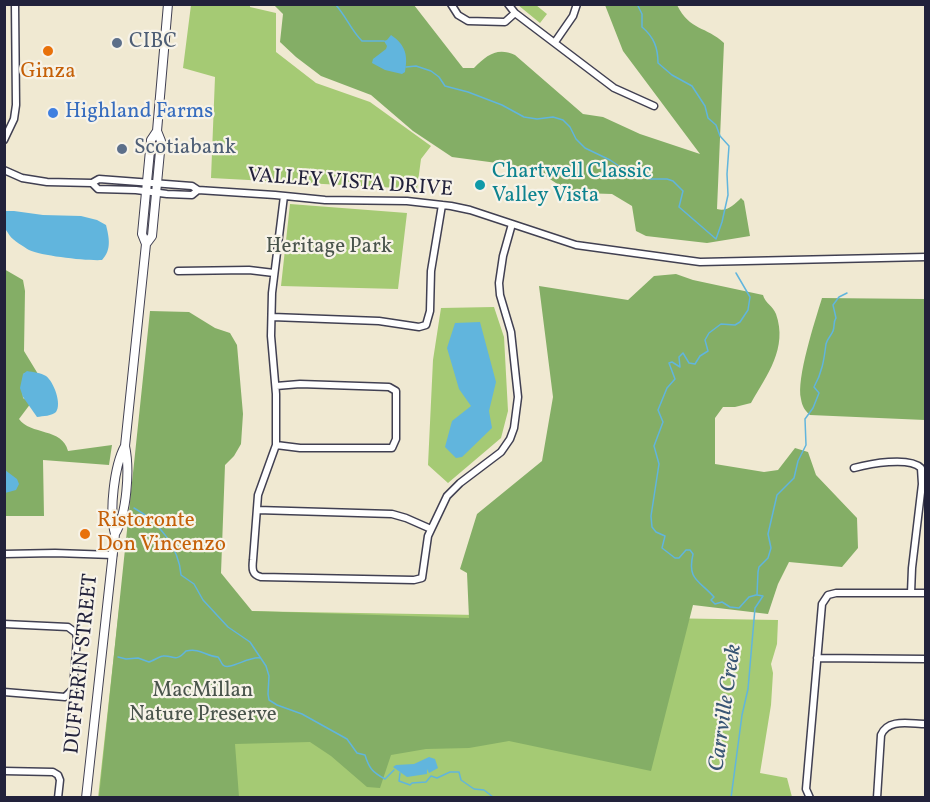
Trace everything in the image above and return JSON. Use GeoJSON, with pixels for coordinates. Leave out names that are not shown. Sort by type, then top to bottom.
{"type":"FeatureCollection","features":[{"type":"Feature","properties":{"kind":"main road","name":"DUFFERIN STREET"},"geometry":{"type":"LineString","coordinates":[[86,798],[112,555],[115,534],[121,523],[128,460],[125,446],[146,244],[142,234],[152,140],[157,131],[168,4]]}},
{"type":"Feature","properties":{"kind":"main road","name":"DUFFERIN STREET"},"geometry":{"type":"LineString","coordinates":[[146,244],[152,236],[161,141],[157,131]]}},
{"type":"Feature","properties":{"kind":"street"},"geometry":{"type":"LineString","coordinates":[[4,140],[14,119],[16,105],[15,4]]}},
{"type":"Feature","properties":{"kind":"street"},"geometry":{"type":"LineString","coordinates":[[451,4],[458,15],[468,21],[505,22],[515,13]]}},
{"type":"Feature","properties":{"kind":"street"},"geometry":{"type":"LineString","coordinates":[[508,4],[515,13],[615,88],[654,106]]}},
{"type":"Feature","properties":{"kind":"street"},"geometry":{"type":"LineString","coordinates":[[555,42],[576,11],[577,4]]}},
{"type":"Feature","properties":{"kind":"street"},"geometry":{"type":"LineString","coordinates":[[4,170],[38,181],[92,183]]}},
{"type":"Feature","properties":{"kind":"street","name":"VALLEY VISTA DRIVE"},"geometry":{"type":"LineString","coordinates":[[198,190],[192,195],[156,193],[98,189],[92,183],[99,179],[147,182],[192,186],[198,190],[326,200],[407,201],[442,205],[470,210],[582,246],[700,262],[926,256]]}},
{"type":"Feature","properties":{"kind":"street"},"geometry":{"type":"LineString","coordinates":[[284,196],[274,273],[271,336],[276,386],[276,445],[261,482],[253,571],[261,577],[419,580],[424,574],[425,548],[431,529],[451,491],[501,452],[514,428],[518,398],[511,332],[500,295],[499,283],[503,256],[512,224]]}},
{"type":"Feature","properties":{"kind":"street"},"geometry":{"type":"LineString","coordinates":[[272,317],[379,321],[419,327],[426,325],[430,311],[431,276],[442,205]]}},
{"type":"Feature","properties":{"kind":"street"},"geometry":{"type":"LineString","coordinates":[[178,271],[249,270],[274,273]]}},
{"type":"Feature","properties":{"kind":"street"},"geometry":{"type":"LineString","coordinates":[[276,386],[300,384],[389,387],[396,391],[396,438],[392,448],[300,448],[276,445]]}},
{"type":"Feature","properties":{"kind":"street"},"geometry":{"type":"LineString","coordinates":[[854,468],[874,463],[910,462],[921,468],[922,484],[911,593]]}},
{"type":"Feature","properties":{"kind":"street"},"geometry":{"type":"LineString","coordinates":[[257,510],[392,514],[431,529]]}},
{"type":"Feature","properties":{"kind":"street"},"geometry":{"type":"LineString","coordinates":[[4,554],[112,555]]}},
{"type":"Feature","properties":{"kind":"street"},"geometry":{"type":"LineString","coordinates":[[810,798],[806,789],[822,604],[828,595],[836,593],[926,593]]}},
{"type":"Feature","properties":{"kind":"street"},"geometry":{"type":"LineString","coordinates":[[4,624],[68,627],[76,633],[77,638],[73,689],[65,698],[4,692]]}},
{"type":"Feature","properties":{"kind":"street"},"geometry":{"type":"LineString","coordinates":[[817,658],[926,659]]}},
{"type":"Feature","properties":{"kind":"street"},"geometry":{"type":"LineString","coordinates":[[877,798],[883,729],[893,723],[926,724]]}},
{"type":"Feature","properties":{"kind":"street"},"geometry":{"type":"LineString","coordinates":[[4,771],[53,772],[60,780],[58,798]]}},
{"type":"Feature","properties":{"kind":"green space"},"geometry":{"type":"Polygon","coordinates":[[[191,5],[250,5],[250,7],[276,13],[276,52],[316,83],[370,102],[431,146],[421,159],[417,189],[211,178],[215,77],[183,68],[191,5]]]}},
{"type":"Feature","properties":{"kind":"green space"},"geometry":{"type":"Polygon","coordinates":[[[274,5],[414,5],[463,68],[474,68],[483,59],[498,52],[515,55],[583,114],[603,117],[640,134],[700,154],[623,51],[605,5],[677,5],[687,20],[724,43],[717,209],[727,209],[741,198],[744,201],[750,236],[707,243],[646,236],[636,231],[632,206],[612,194],[581,193],[559,185],[539,172],[512,165],[452,157],[413,131],[371,95],[321,76],[296,57],[280,42],[283,14],[274,5]]]}},
{"type":"Feature","properties":{"kind":"green space"},"geometry":{"type":"Polygon","coordinates":[[[518,5],[536,5],[547,14],[540,23],[518,5]]]}},
{"type":"Feature","properties":{"kind":"green space","name":"Heritage Park"},"geometry":{"type":"Polygon","coordinates":[[[290,204],[407,213],[398,289],[281,286],[290,204]]]}},
{"type":"Feature","properties":{"kind":"green space"},"geometry":{"type":"Polygon","coordinates":[[[4,269],[23,280],[25,291],[24,351],[38,374],[24,373],[23,398],[31,403],[19,419],[31,428],[60,439],[68,451],[112,445],[109,465],[43,460],[44,516],[5,516],[4,269]]]}},
{"type":"Feature","properties":{"kind":"green space"},"geometry":{"type":"Polygon","coordinates":[[[676,274],[693,280],[763,295],[775,311],[779,326],[778,350],[774,361],[751,403],[723,407],[715,418],[715,464],[764,472],[778,470],[795,448],[808,452],[816,475],[857,518],[858,548],[842,567],[789,562],[778,584],[768,614],[693,605],[651,771],[509,741],[469,748],[426,749],[391,755],[380,788],[367,787],[331,756],[310,742],[235,744],[239,797],[99,797],[150,311],[189,312],[215,328],[230,333],[237,345],[243,414],[241,444],[225,465],[221,573],[252,611],[469,618],[467,573],[460,569],[477,514],[542,461],[553,397],[539,286],[628,300],[654,276],[676,274]]]}},
{"type":"Feature","properties":{"kind":"green space"},"geometry":{"type":"Polygon","coordinates":[[[822,298],[925,299],[925,420],[810,415],[807,412],[801,399],[801,378],[822,298]]]}},
{"type":"Feature","properties":{"kind":"green space"},"geometry":{"type":"Polygon","coordinates":[[[494,307],[504,337],[508,411],[501,438],[448,483],[428,465],[433,360],[441,308],[494,307]]]}},
{"type":"Feature","properties":{"kind":"green space","name":"MacMillan Nature Preserve"},"geometry":{"type":"Polygon","coordinates":[[[119,609],[778,620],[777,644],[771,664],[773,673],[771,705],[760,773],[787,778],[792,797],[98,798],[119,609]]]}},
{"type":"Feature","properties":{"kind":"water"},"geometry":{"type":"Polygon","coordinates":[[[391,35],[405,51],[406,66],[402,74],[385,70],[372,63],[373,59],[386,49],[384,41],[391,35]]]}},
{"type":"Feature","properties":{"kind":"water"},"geometry":{"type":"Polygon","coordinates":[[[4,211],[81,216],[97,220],[106,225],[109,239],[107,252],[102,260],[95,260],[54,256],[29,250],[10,236],[5,229],[4,211]]]}},
{"type":"Feature","properties":{"kind":"water"},"geometry":{"type":"Polygon","coordinates":[[[480,322],[496,382],[489,411],[492,428],[462,457],[456,458],[445,447],[452,421],[471,406],[459,389],[447,348],[455,323],[480,322]]]}},
{"type":"Feature","properties":{"kind":"water"},"geometry":{"type":"Polygon","coordinates":[[[27,371],[44,375],[52,383],[58,404],[56,412],[37,417],[23,397],[20,388],[23,374],[27,371]]]}},
{"type":"Feature","properties":{"kind":"water"},"geometry":{"type":"Polygon","coordinates":[[[5,470],[17,479],[19,484],[16,490],[5,493],[5,470]]]}},
{"type":"Feature","properties":{"kind":"water"},"geometry":{"type":"Polygon","coordinates":[[[429,757],[435,759],[438,768],[429,773],[427,769],[427,774],[407,777],[393,767],[414,764],[429,757]]]}},
{"type":"Feature","properties":{"kind":"waterway"},"geometry":{"type":"LineString","coordinates":[[312,4],[321,4]]}},
{"type":"Feature","properties":{"kind":"waterway"},"geometry":{"type":"LineString","coordinates":[[335,4],[362,41],[384,41]]}},
{"type":"Feature","properties":{"kind":"waterway"},"geometry":{"type":"LineString","coordinates":[[406,67],[416,66],[431,71],[445,86],[502,105],[524,117],[537,119],[553,117],[563,120],[585,148],[628,172],[650,179],[673,181],[683,191],[679,207],[716,239],[728,195],[729,146],[720,136],[716,125],[708,118],[705,106],[692,86],[672,75],[658,63],[654,43],[642,27],[642,14],[637,4]]}},
{"type":"Feature","properties":{"kind":"waterway","name":"Carrville Creek"},"geometry":{"type":"LineString","coordinates":[[736,273],[750,297],[748,310],[740,322],[735,325],[721,324],[709,333],[705,340],[708,351],[700,356],[695,364],[689,363],[683,353],[679,357],[680,367],[672,362],[669,363],[675,379],[667,388],[658,410],[663,422],[654,446],[659,464],[651,516],[652,527],[656,532],[665,536],[662,548],[675,558],[679,558],[686,550],[690,550],[693,554],[693,575],[714,597],[711,600],[715,604],[722,602],[730,607],[739,608],[749,597],[756,595]]}},
{"type":"Feature","properties":{"kind":"waterway"},"geometry":{"type":"LineString","coordinates":[[731,798],[742,715],[748,689],[755,608],[763,596],[757,595],[759,567],[768,558],[771,548],[768,534],[777,495],[794,478],[798,461],[806,445],[805,419],[813,408],[819,393],[814,387],[819,377],[827,342],[834,329],[836,318],[833,305],[839,297],[847,293]]}},
{"type":"Feature","properties":{"kind":"waterway"},"geometry":{"type":"LineString","coordinates":[[134,508],[143,513],[166,536],[176,555],[181,575],[194,584],[203,600],[228,627],[250,642],[266,666],[269,676],[269,700],[302,714],[347,739],[357,753],[365,755],[372,769],[385,779],[394,770]]}},
{"type":"Feature","properties":{"kind":"waterway"},"geometry":{"type":"LineString","coordinates":[[118,657],[138,658],[149,662],[162,656],[177,658],[186,651],[196,651],[218,657],[226,666],[260,658]]}},
{"type":"Feature","properties":{"kind":"waterway"},"geometry":{"type":"LineString","coordinates":[[400,773],[399,781],[410,785],[426,782],[431,776],[437,778],[450,772],[459,772],[461,780],[474,789],[484,790],[493,797],[499,798]]}},
{"type":"Feature","properties":{"kind":"place","name":"CIBC"},"geometry":{"type":"Point","coordinates":[117,43]}},
{"type":"Feature","properties":{"kind":"place","name":"Ginza"},"geometry":{"type":"Point","coordinates":[48,51]}},
{"type":"Feature","properties":{"kind":"place","name":"Highland Farms"},"geometry":{"type":"Point","coordinates":[53,113]}},
{"type":"Feature","properties":{"kind":"place","name":"Scotiabank"},"geometry":{"type":"Point","coordinates":[122,149]}},
{"type":"Feature","properties":{"kind":"place","name":"Chartwell Classic Valley Vista"},"geometry":{"type":"Point","coordinates":[480,185]}},
{"type":"Feature","properties":{"kind":"place","name":"Ristoronte Don Vincenzo"},"geometry":{"type":"Point","coordinates":[85,534]}}]}
